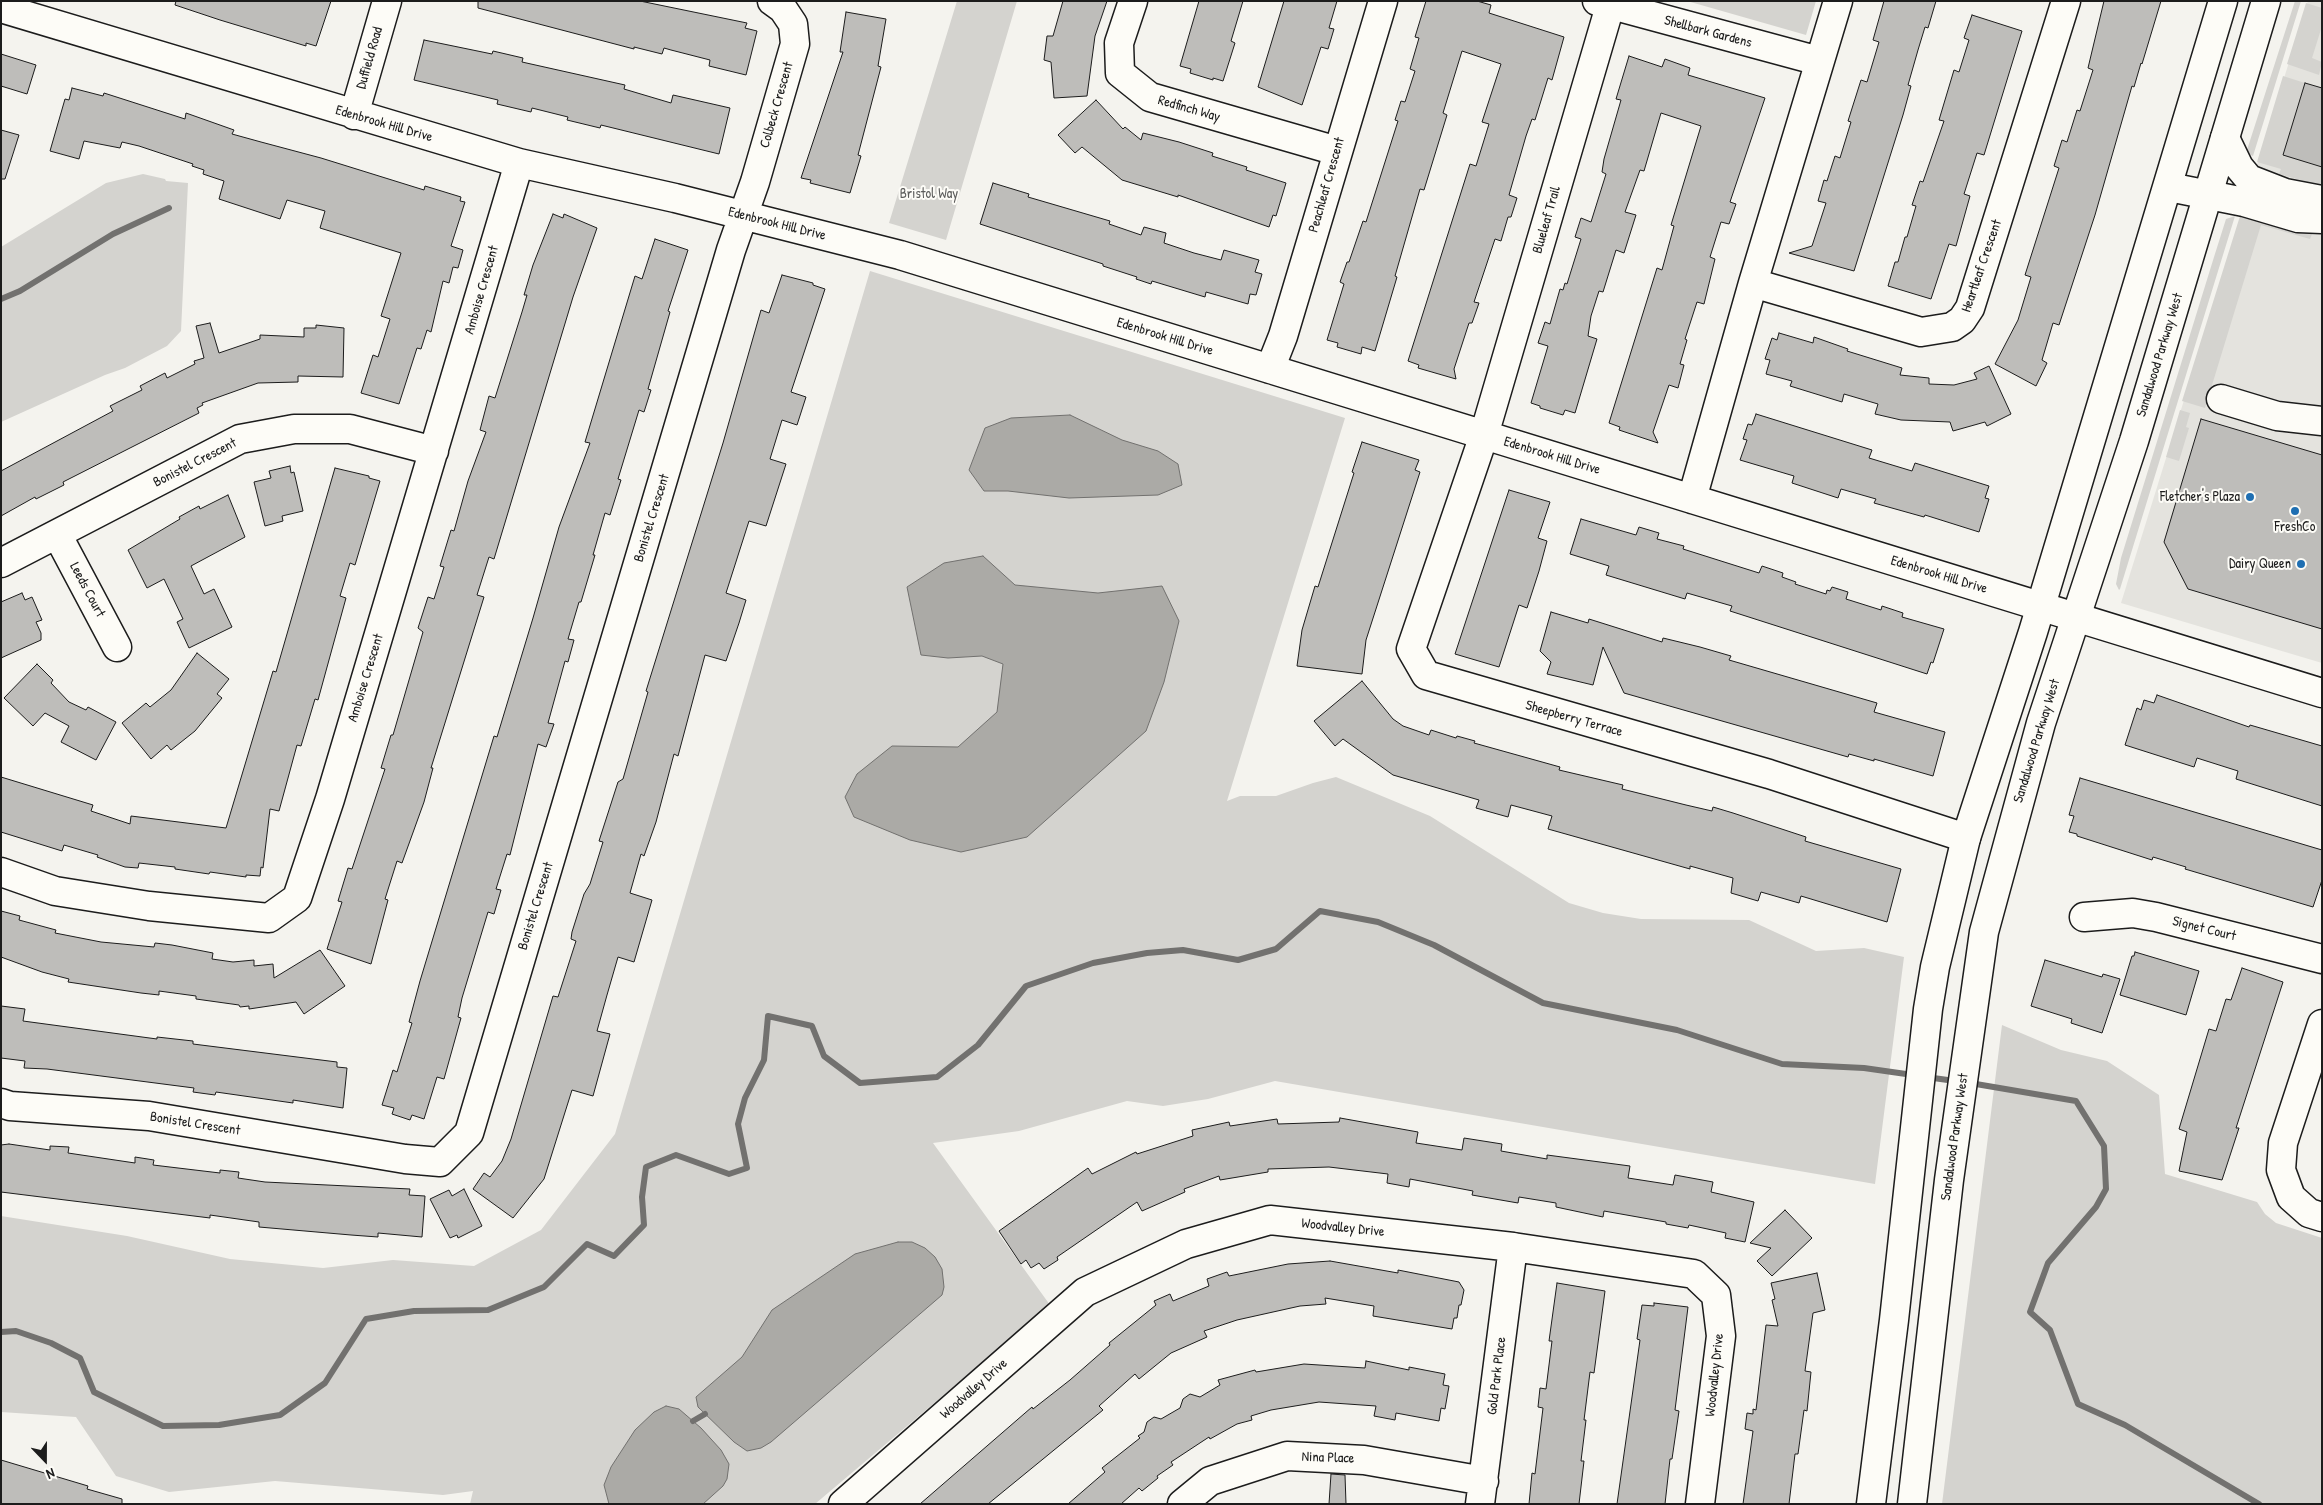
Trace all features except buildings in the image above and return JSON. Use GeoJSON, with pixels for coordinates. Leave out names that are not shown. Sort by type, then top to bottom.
{"type":"FeatureCollection","features":[{"type":"Feature","properties":{"kind":"street","name":"Duffield Road"},"geometry":{"type":"LineString","coordinates":[[354,115],[387,1]]}},
{"type":"Feature","properties":{"kind":"street","name":"Colbeck Crescent"},"geometry":{"type":"LineString","coordinates":[[743,216],[795,44],[793,24],[782,9],[772,1]]}},
{"type":"Feature","properties":{"kind":"street","name":"Redfinch Way"},"geometry":{"type":"LineString","coordinates":[[1133,1],[1119,43],[1120,73],[1150,98],[1337,151]]}},
{"type":"Feature","properties":{"kind":"street","name":"Peachleaf Crescent"},"geometry":{"type":"LineString","coordinates":[[1270,369],[1283,336],[1383,1]]}},
{"type":"Feature","properties":{"kind":"street"},"geometry":{"type":"LineString","coordinates":[[1692,499],[1753,282],[1838,1]]}},
{"type":"Feature","properties":{"kind":"street"},"geometry":{"type":"LineString","coordinates":[[1871,1504],[1910,1182],[1928,1009],[1935,967],[1966,838],[2041,607],[2224,1]]}},
{"type":"Feature","properties":{"kind":"street","name":"Sandalwood Parkway West"},"geometry":{"type":"LineString","coordinates":[[1912,1504],[1949,1180],[1984,932],[2002,860],[2075,617],[2134,441],[2266,1]]}},
{"type":"Feature","properties":{"kind":"street","name":"Heartleaf Crescent"},"geometry":{"type":"LineString","coordinates":[[1753,282],[1921,332],[1952,328],[1962,320],[1970,308],[2064,2]]}},
{"type":"Feature","properties":{"kind":"street","name":"Shellbark Gardens"},"geometry":{"type":"LineString","coordinates":[[1603,3],[1819,61]]}},
{"type":"Feature","properties":{"kind":"street","name":"Blueleaf Trail"},"geometry":{"type":"LineString","coordinates":[[1484,435],[1603,3]]}},
{"type":"Feature","properties":{"kind":"street","name":"Edenbrook Hill Drive"},"geometry":{"type":"LineString","coordinates":[[1,8],[519,163],[900,255],[2322,694]]}},
{"type":"Feature","properties":{"kind":"street"},"geometry":{"type":"LineString","coordinates":[[2225,138],[2239,167],[2249,179],[2285,193],[2322,200]]}},
{"type":"Feature","properties":{"kind":"street","name":"Amboise Crescent"},"geometry":{"type":"LineString","coordinates":[[1,872],[55,891],[149,906],[269,918],[297,898],[330,799],[519,163]]}},
{"type":"Feature","properties":{"kind":"street"},"geometry":{"type":"LineString","coordinates":[[2169,187],[2208,194],[2298,218],[2322,219]]}},
{"type":"Feature","properties":{"kind":"street","name":"Bonistel Crescent"},"geometry":{"type":"LineString","coordinates":[[1,1103],[10,1106],[149,1116],[405,1159],[440,1162],[469,1133],[743,216]]}},
{"type":"Feature","properties":{"kind":"street"},"geometry":{"type":"LineString","coordinates":[[2221,399],[2277,416],[2322,421]]}},
{"type":"Feature","properties":{"kind":"street","name":"Bonistel Crescent"},"geometry":{"type":"LineString","coordinates":[[1,563],[240,439],[294,429],[350,429],[434,451]]}},
{"type":"Feature","properties":{"kind":"street","name":"Sheepberry Terrace"},"geometry":{"type":"LineString","coordinates":[[1484,435],[1411,650],[1426,675],[1769,774],[1966,838]]}},
{"type":"Feature","properties":{"kind":"street","name":"Leeds Court"},"geometry":{"type":"LineString","coordinates":[[57,534],[117,647]]}},
{"type":"Feature","properties":{"kind":"street","name":"Signet Court"},"geometry":{"type":"LineString","coordinates":[[2084,917],[2141,914],[2322,959]]}},
{"type":"Feature","properties":{"kind":"street"},"geometry":{"type":"LineString","coordinates":[[2322,1024],[2284,1143],[2281,1170],[2291,1197],[2308,1213],[2322,1217]]}},
{"type":"Feature","properties":{"kind":"street","name":"Woodvalley Drive"},"geometry":{"type":"LineString","coordinates":[[843,1504],[1085,1292],[1186,1244],[1270,1220],[1513,1247],[1694,1274],[1716,1295],[1721,1336],[1700,1504]]}},
{"type":"Feature","properties":{"kind":"street","name":"Gold Park Place"},"geometry":{"type":"LineString","coordinates":[[1482,1493],[1513,1247]]}},
{"type":"Feature","properties":{"kind":"street","name":"Nina Place"},"geometry":{"type":"LineString","coordinates":[[1182,1504],[1210,1481],[1287,1456],[1364,1460],[1482,1493]]}},
{"type":"Feature","properties":{"kind":"shaded area","name":"Fletcher's Plaza"},"geometry":{"type":"Polygon","coordinates":[[[2308,1],[2322,1],[2322,663],[2121,603],[2308,1]]]}},
{"type":"Feature","properties":{"kind":"shaded area"},"geometry":{"type":"Polygon","coordinates":[[[1070,415],[1122,440],[1158,451],[1178,464],[1182,485],[1158,495],[1069,498],[1008,491],[984,491],[969,470],[985,428],[1011,418],[1070,415]]]}},
{"type":"Feature","properties":{"kind":"shaded area"},"geometry":{"type":"Polygon","coordinates":[[[983,556],[1015,585],[1098,593],[1162,586],[1179,621],[1164,682],[1146,731],[1027,837],[961,852],[910,840],[854,817],[845,797],[857,774],[892,746],[958,747],[997,712],[1003,664],[982,656],[948,658],[921,655],[907,587],[944,563],[983,556]]]}},
{"type":"Feature","properties":{"kind":"shaded area"},"geometry":{"type":"Polygon","coordinates":[[[898,1242],[912,1242],[925,1248],[935,1257],[942,1269],[944,1287],[942,1295],[771,1442],[761,1448],[747,1451],[734,1442],[698,1407],[696,1397],[742,1357],[772,1310],[855,1254],[898,1242]]]}},
{"type":"Feature","properties":{"kind":"shaded area"},"geometry":{"type":"Polygon","coordinates":[[[666,1406],[679,1409],[701,1428],[721,1450],[729,1464],[727,1479],[723,1486],[703,1504],[609,1504],[604,1485],[611,1467],[635,1430],[654,1412],[666,1406]]]}},
{"type":"Feature","properties":{"kind":"green space","name":"Bristol Way"},"geometry":{"type":"Polygon","coordinates":[[[957,1],[1017,1],[946,240],[889,223],[957,1]]]}},
{"type":"Feature","properties":{"kind":"green space"},"geometry":{"type":"Polygon","coordinates":[[[1687,1],[1816,1],[1806,35],[1687,1]]]}},
{"type":"Feature","properties":{"kind":"green space"},"geometry":{"type":"Polygon","coordinates":[[[2295,1],[2301,1],[2253,156],[2246,153],[2295,1]]]}},
{"type":"Feature","properties":{"kind":"green space"},"geometry":{"type":"Polygon","coordinates":[[[2306,3],[2322,8],[2322,26],[2312,58],[2322,62],[2319,75],[2287,64],[2306,3]]]}},
{"type":"Feature","properties":{"kind":"green space"},"geometry":{"type":"Polygon","coordinates":[[[2283,76],[2305,83],[2283,155],[2322,167],[2322,186],[2279,174],[2281,169],[2257,162],[2283,76]]]}},
{"type":"Feature","properties":{"kind":"green space"},"geometry":{"type":"Polygon","coordinates":[[[143,174],[165,179],[166,181],[188,183],[181,331],[167,346],[125,368],[105,375],[1,422],[1,247],[106,183],[143,174]]]}},
{"type":"Feature","properties":{"kind":"green space"},"geometry":{"type":"Polygon","coordinates":[[[2235,216],[2119,590],[2116,584],[2121,558],[2214,257],[2226,219],[2235,216]]]}},
{"type":"Feature","properties":{"kind":"green space"},"geometry":{"type":"Polygon","coordinates":[[[2240,216],[2310,231],[2312,234],[2310,239],[2261,225],[2205,408],[2182,401],[2240,216]]]}},
{"type":"Feature","properties":{"kind":"green space"},"geometry":{"type":"Polygon","coordinates":[[[870,271],[1345,418],[1227,801],[1240,796],[1276,796],[1336,777],[1430,816],[1569,903],[1603,913],[1641,919],[1749,920],[1816,951],[1864,948],[1904,957],[1875,1184],[1275,1081],[1208,1099],[1163,1106],[1127,1101],[1019,1131],[933,1143],[1050,1305],[815,1504],[470,1504],[473,1491],[443,1495],[275,1481],[169,1492],[116,1476],[76,1417],[1,1412],[1,1216],[127,1236],[230,1259],[323,1268],[393,1260],[474,1266],[541,1230],[615,1134],[870,271]]]}},
{"type":"Feature","properties":{"kind":"green space"},"geometry":{"type":"Polygon","coordinates":[[[2180,410],[2190,413],[2186,427],[2189,428],[2179,461],[2166,457],[2180,410]]]}},
{"type":"Feature","properties":{"kind":"green space"},"geometry":{"type":"Polygon","coordinates":[[[2002,1025],[2061,1050],[2107,1061],[2159,1095],[2165,1174],[2257,1202],[2265,1214],[2276,1223],[2322,1238],[2322,1504],[1942,1504],[2002,1025]]]}},
{"type":"Feature","properties":{"kind":"waterway"},"geometry":{"type":"LineString","coordinates":[[1,299],[20,291],[113,234],[169,208]]}},
{"type":"Feature","properties":{"kind":"waterway"},"geometry":{"type":"LineString","coordinates":[[1,1332],[16,1331],[51,1343],[80,1358],[94,1392],[163,1426],[219,1425],[280,1415],[325,1383],[366,1319],[414,1311],[488,1310],[544,1287],[587,1244],[614,1256],[644,1225],[642,1197],[646,1167],[676,1155],[729,1174],[747,1168],[738,1124],[745,1098],[764,1060],[768,1016],[812,1026],[824,1056],[860,1083],[937,1077],[978,1045],[1026,986],[1093,963],[1147,953],[1183,950],[1238,960],[1276,949],[1320,911],[1378,922],[1434,945],[1543,1003],[1677,1030],[1782,1064],[1864,1068],[1913,1075]]}},
{"type":"Feature","properties":{"kind":"waterway"},"geometry":{"type":"LineString","coordinates":[[1926,1077],[1955,1081]]}},
{"type":"Feature","properties":{"kind":"waterway"},"geometry":{"type":"LineString","coordinates":[[1970,1083],[2076,1101],[2104,1146],[2106,1189],[2096,1207],[2048,1263],[2030,1312],[2050,1330],[2078,1404],[2125,1425],[2259,1504]]}},
{"type":"Feature","properties":{"kind":"waterway"},"geometry":{"type":"LineString","coordinates":[[693,1421],[705,1414]]}},
{"type":"Feature","properties":{"kind":"place","name":"Fletcher's Plaza"},"geometry":{"type":"Point","coordinates":[2250,497]}},
{"type":"Feature","properties":{"kind":"place","name":"FreshCo"},"geometry":{"type":"Point","coordinates":[2295,511]}},
{"type":"Feature","properties":{"kind":"place","name":"Dairy Queen"},"geometry":{"type":"Point","coordinates":[2301,564]}}]}
